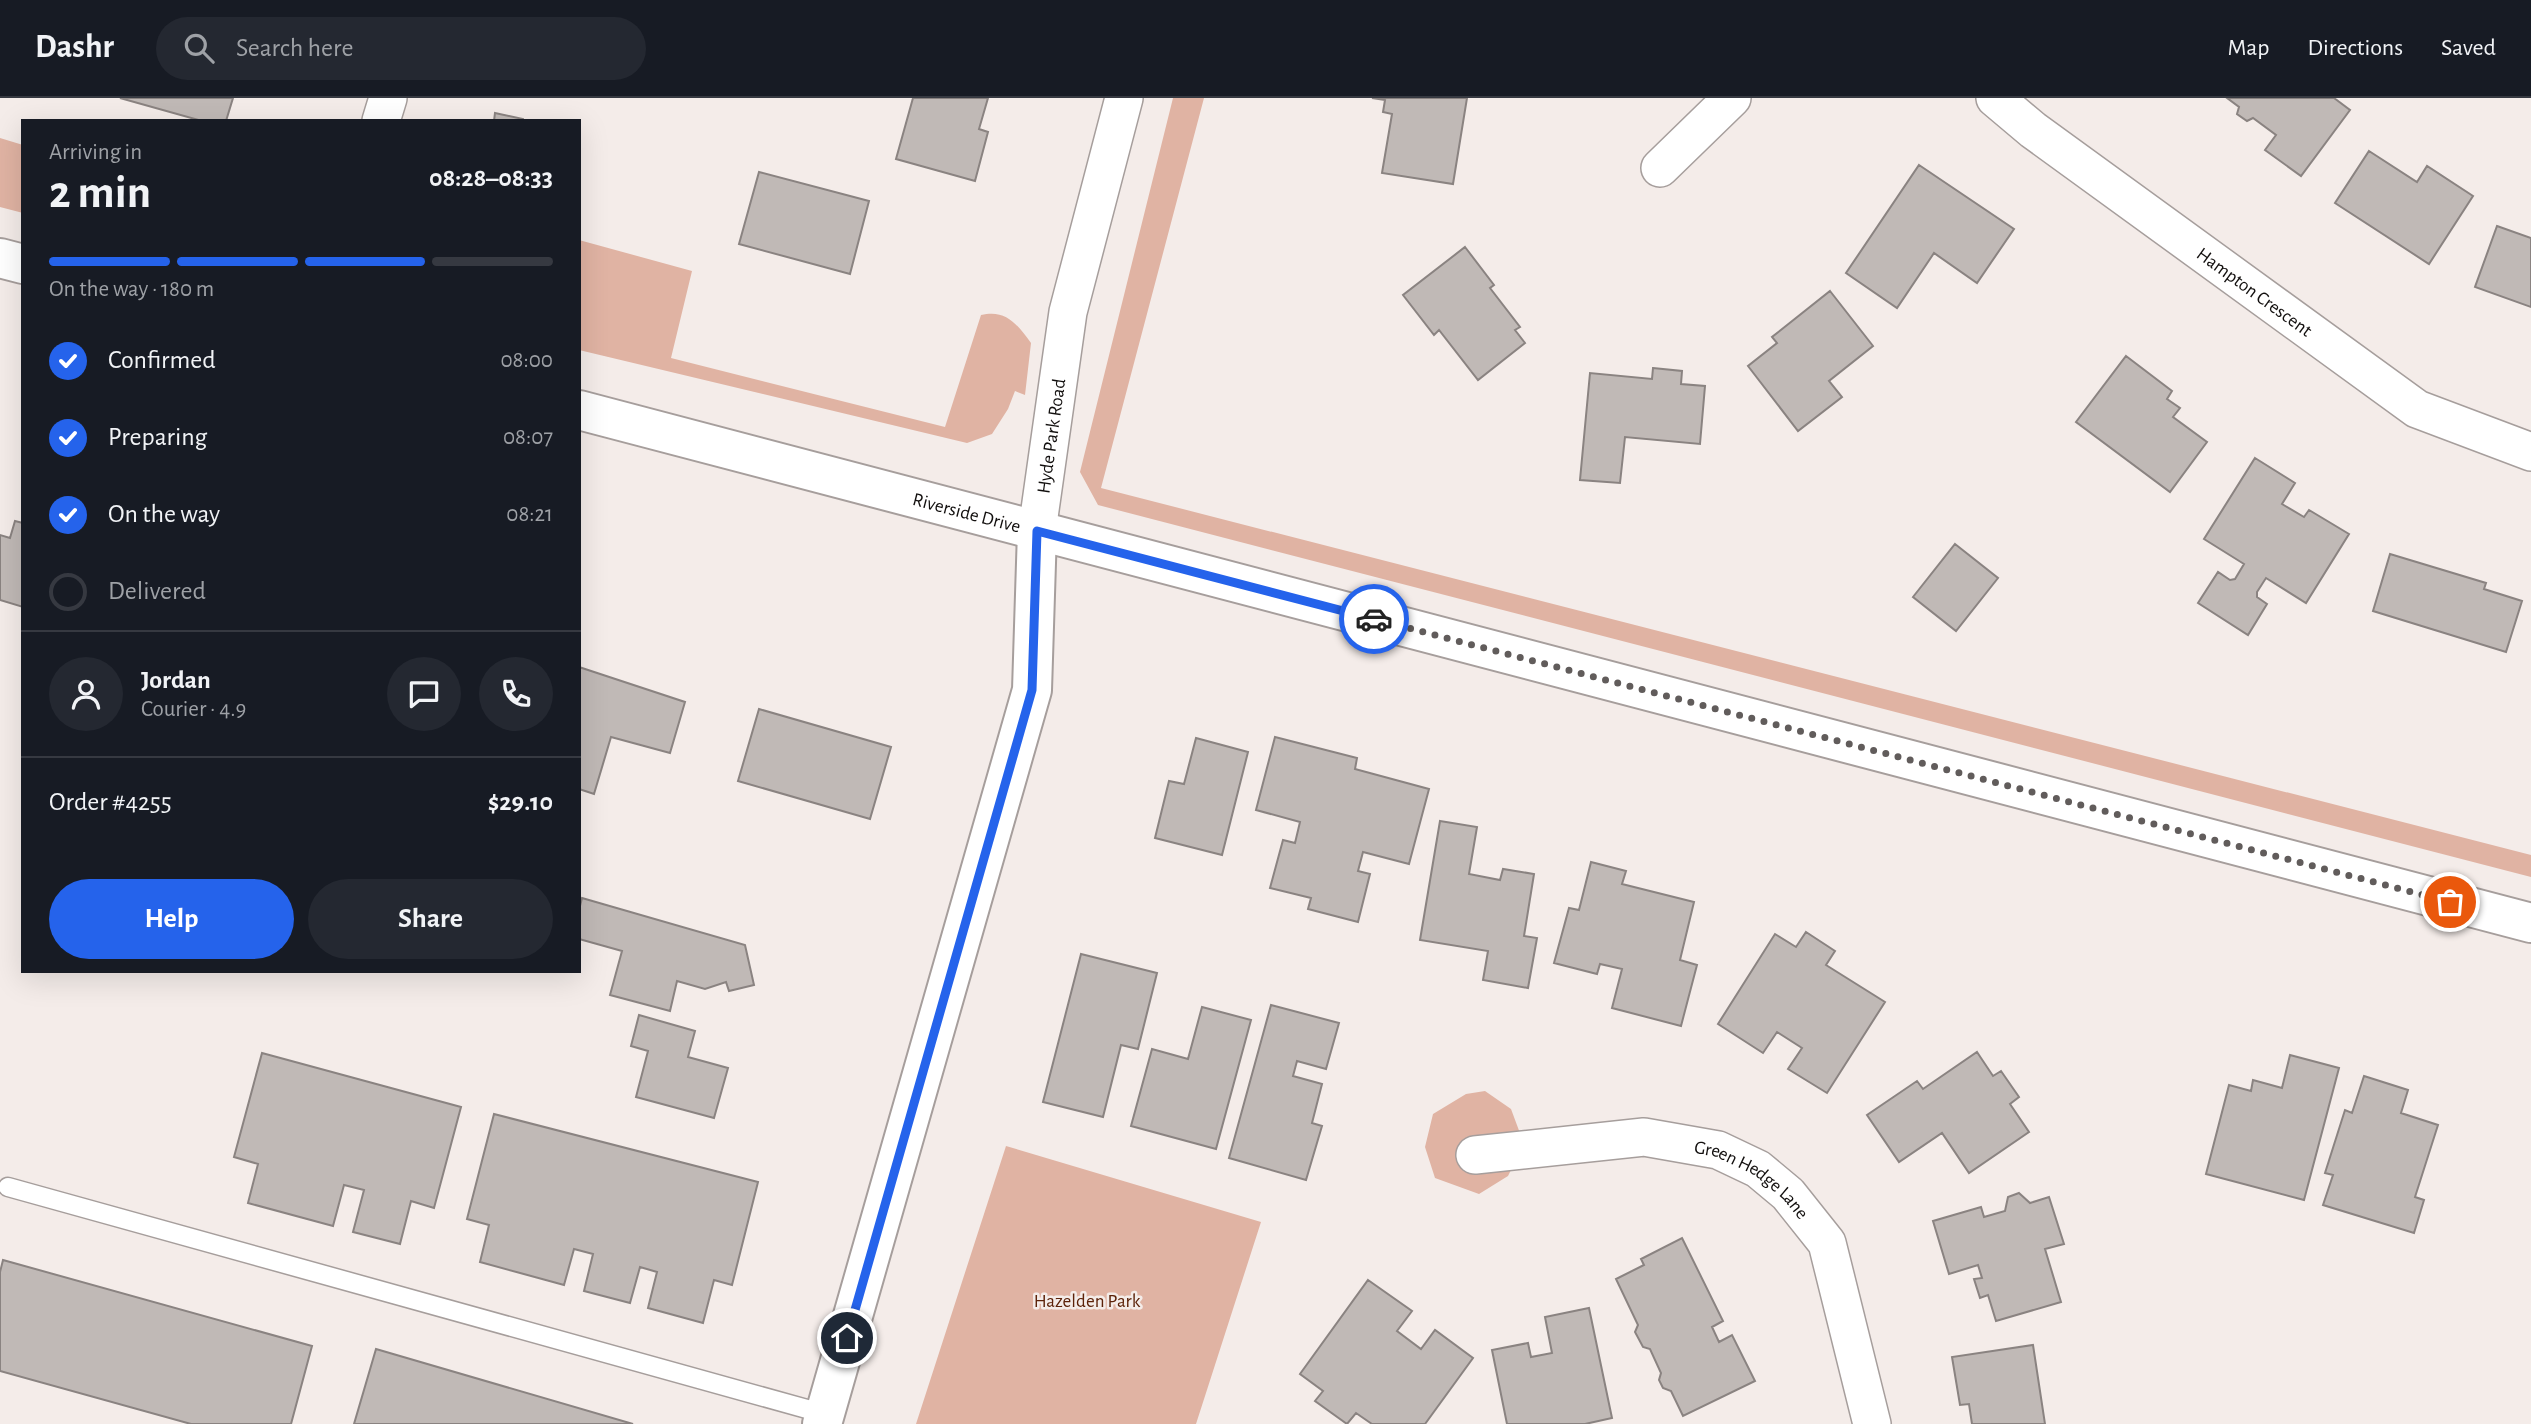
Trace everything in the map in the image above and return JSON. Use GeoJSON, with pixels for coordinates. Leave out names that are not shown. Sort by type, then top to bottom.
{"type":"FeatureCollection","features":[{"type":"Feature","properties":{"kind":"main road"},"geometry":{"type":"LineString","coordinates":[[0,258],[21,263]]}},
{"type":"Feature","properties":{"kind":"main road","name":"Riverside Drive"},"geometry":{"type":"LineString","coordinates":[[581,411],[2531,923]]}},
{"type":"Feature","properties":{"kind":"main road","name":"Hyde Park Road"},"geometry":{"type":"LineString","coordinates":[[824,1419],[1032,690],[1037,531]]}},
{"type":"Feature","properties":{"kind":"street"},"geometry":{"type":"LineString","coordinates":[[383,119],[388,98]]}},
{"type":"Feature","properties":{"kind":"street","name":"Hyde Park Road"},"geometry":{"type":"LineString","coordinates":[[1037,531],[1068,312],[1124,98]]}},
{"type":"Feature","properties":{"kind":"street"},"geometry":{"type":"LineString","coordinates":[[1660,168],[1731,98]]}},
{"type":"Feature","properties":{"kind":"street","name":"Hampton Crescent"},"geometry":{"type":"LineString","coordinates":[[1995,98],[2044,138],[2417,409],[2531,452]]}},
{"type":"Feature","properties":{"kind":"street","name":"Green Hedge Lane"},"geometry":{"type":"LineString","coordinates":[[1475,1155],[1644,1137],[1718,1150],[1758,1170],[1787,1194],[1827,1243],[1872,1424]]}},
{"type":"Feature","properties":{"kind":"lane"},"geometry":{"type":"LineString","coordinates":[[8,1187],[824,1419]]}},
{"type":"Feature","properties":{"kind":"green space"},"geometry":{"type":"Polygon","coordinates":[[[1173,98],[1204,98],[1101,488],[2531,855],[2531,877],[1098,505],[1080,472],[1173,98]]]}},
{"type":"Feature","properties":{"kind":"green space"},"geometry":{"type":"Polygon","coordinates":[[[0,138],[21,144],[21,212],[0,207],[0,138]]]}},
{"type":"Feature","properties":{"kind":"green space"},"geometry":{"type":"Polygon","coordinates":[[[581,241],[692,271],[671,358],[945,427],[981,315],[1004,316],[1016,324],[1031,343],[1025,395],[1015,391],[1008,409],[992,434],[967,443],[581,350],[581,241]]]}},
{"type":"Feature","properties":{"kind":"green space"},"geometry":{"type":"Polygon","coordinates":[[[1485,1091],[1511,1109],[1524,1144],[1508,1176],[1479,1194],[1435,1178],[1425,1147],[1433,1114],[1466,1094],[1485,1091]]]}},
{"type":"Feature","properties":{"kind":"green space","name":"Hazelden Park"},"geometry":{"type":"Polygon","coordinates":[[[1006,1146],[1261,1222],[1196,1424],[916,1424],[1006,1146]]]}},
{"type":"Feature","properties":{"kind":"building"},"geometry":{"type":"Polygon","coordinates":[[[120,98],[233,98],[227,119],[195,119],[120,98]]]}},
{"type":"Feature","properties":{"kind":"building"},"geometry":{"type":"Polygon","coordinates":[[[913,98],[988,98],[979,129],[988,132],[975,181],[896,159],[913,98]]]}},
{"type":"Feature","properties":{"kind":"building"},"geometry":{"type":"Polygon","coordinates":[[[1372,98],[1467,98],[1453,184],[1382,173],[1392,114],[1383,112],[1385,100],[1372,98]]]}},
{"type":"Feature","properties":{"kind":"building"},"geometry":{"type":"Polygon","coordinates":[[[2227,98],[2334,98],[2350,110],[2301,176],[2265,150],[2276,135],[2253,118],[2247,121],[2237,114],[2239,107],[2227,98]]]}},
{"type":"Feature","properties":{"kind":"building"},"geometry":{"type":"Polygon","coordinates":[[[495,113],[523,119],[494,119],[495,113]]]}},
{"type":"Feature","properties":{"kind":"building"},"geometry":{"type":"Polygon","coordinates":[[[2369,151],[2417,182],[2427,166],[2473,196],[2429,264],[2335,203],[2369,151]]]}},
{"type":"Feature","properties":{"kind":"building"},"geometry":{"type":"Polygon","coordinates":[[[1919,165],[2014,229],[1977,283],[1934,253],[1897,308],[1846,273],[1919,165]]]}},
{"type":"Feature","properties":{"kind":"building"},"geometry":{"type":"Polygon","coordinates":[[[759,172],[869,201],[850,274],[739,244],[759,172]]]}},
{"type":"Feature","properties":{"kind":"building"},"geometry":{"type":"Polygon","coordinates":[[[2497,226],[2531,238],[2531,307],[2475,287],[2497,226]]]}},
{"type":"Feature","properties":{"kind":"building"},"geometry":{"type":"Polygon","coordinates":[[[1465,247],[1494,285],[1490,288],[1520,327],[1515,330],[1525,343],[1478,380],[1439,330],[1434,335],[1403,295],[1465,247]]]}},
{"type":"Feature","properties":{"kind":"building"},"geometry":{"type":"Polygon","coordinates":[[[1830,291],[1873,346],[1829,381],[1842,397],[1798,431],[1748,366],[1777,343],[1772,337],[1830,291]]]}},
{"type":"Feature","properties":{"kind":"building"},"geometry":{"type":"Polygon","coordinates":[[[2126,356],[2172,391],[2167,399],[2180,408],[2173,417],[2207,442],[2170,492],[2076,422],[2126,356]]]}},
{"type":"Feature","properties":{"kind":"building"},"geometry":{"type":"Polygon","coordinates":[[[1653,368],[1682,371],[1681,384],[1705,386],[1700,444],[1625,437],[1620,483],[1580,480],[1590,373],[1652,379],[1653,368]]]}},
{"type":"Feature","properties":{"kind":"building"},"geometry":{"type":"Polygon","coordinates":[[[2255,458],[2295,483],[2282,504],[2304,517],[2309,510],[2349,534],[2306,603],[2266,578],[2257,592],[2257,597],[2267,604],[2248,635],[2198,603],[2218,572],[2230,580],[2235,579],[2244,564],[2204,539],[2255,458]]]}},
{"type":"Feature","properties":{"kind":"building"},"geometry":{"type":"Polygon","coordinates":[[[15,521],[21,522],[21,606],[0,600],[0,535],[10,538],[15,521]]]}},
{"type":"Feature","properties":{"kind":"building"},"geometry":{"type":"Polygon","coordinates":[[[1955,544],[1998,578],[1956,631],[1913,597],[1955,544]]]}},
{"type":"Feature","properties":{"kind":"building"},"geometry":{"type":"Polygon","coordinates":[[[2390,554],[2486,583],[2484,589],[2522,601],[2506,652],[2373,611],[2390,554]]]}},
{"type":"Feature","properties":{"kind":"building"},"geometry":{"type":"Polygon","coordinates":[[[581,668],[685,702],[670,753],[611,737],[594,794],[581,790],[581,668]]]}},
{"type":"Feature","properties":{"kind":"building"},"geometry":{"type":"Polygon","coordinates":[[[759,709],[891,747],[870,819],[738,781],[759,709]]]}},
{"type":"Feature","properties":{"kind":"building"},"geometry":{"type":"Polygon","coordinates":[[[1275,737],[1357,758],[1355,769],[1429,789],[1409,864],[1363,852],[1358,871],[1370,874],[1358,922],[1308,909],[1311,898],[1270,888],[1283,840],[1295,843],[1300,822],[1256,810],[1275,737]]]}},
{"type":"Feature","properties":{"kind":"building"},"geometry":{"type":"Polygon","coordinates":[[[1196,738],[1248,752],[1222,855],[1155,838],[1169,781],[1184,784],[1196,738]]]}},
{"type":"Feature","properties":{"kind":"building"},"geometry":{"type":"Polygon","coordinates":[[[1440,821],[1477,827],[1469,874],[1500,880],[1503,869],[1534,874],[1524,936],[1537,938],[1528,988],[1483,980],[1488,951],[1420,940],[1440,821]]]}},
{"type":"Feature","properties":{"kind":"building"},"geometry":{"type":"Polygon","coordinates":[[[1591,862],[1626,871],[1622,884],[1694,902],[1680,960],[1697,965],[1681,1026],[1612,1008],[1622,969],[1600,964],[1597,974],[1554,963],[1569,908],[1579,910],[1591,862]]]}},
{"type":"Feature","properties":{"kind":"building"},"geometry":{"type":"Polygon","coordinates":[[[582,898],[745,945],[754,985],[729,991],[726,982],[705,989],[677,981],[670,1011],[610,995],[622,951],[581,940],[582,898]]]}},
{"type":"Feature","properties":{"kind":"building"},"geometry":{"type":"Polygon","coordinates":[[[1806,932],[1835,951],[1826,965],[1885,1002],[1827,1093],[1788,1069],[1802,1048],[1777,1032],[1763,1053],[1718,1024],[1775,934],[1796,947],[1806,932]]]}},
{"type":"Feature","properties":{"kind":"building"},"geometry":{"type":"Polygon","coordinates":[[[1081,954],[1157,973],[1138,1049],[1121,1045],[1103,1117],[1043,1102],[1081,954]]]}},
{"type":"Feature","properties":{"kind":"building"},"geometry":{"type":"Polygon","coordinates":[[[1271,1005],[1339,1023],[1326,1069],[1297,1061],[1293,1076],[1322,1084],[1312,1123],[1322,1126],[1306,1180],[1229,1158],[1271,1005]]]}},
{"type":"Feature","properties":{"kind":"building"},"geometry":{"type":"Polygon","coordinates":[[[1202,1007],[1251,1020],[1216,1149],[1131,1126],[1152,1049],[1188,1059],[1202,1007]]]}},
{"type":"Feature","properties":{"kind":"building"},"geometry":{"type":"Polygon","coordinates":[[[639,1015],[695,1031],[688,1057],[728,1068],[714,1118],[636,1097],[648,1051],[631,1046],[639,1015]]]}},
{"type":"Feature","properties":{"kind":"building"},"geometry":{"type":"Polygon","coordinates":[[[1977,1052],[1993,1076],[2001,1071],[2019,1097],[2010,1104],[2029,1132],[1969,1173],[1942,1133],[1899,1162],[1867,1115],[1917,1081],[1923,1089],[1977,1052]]]}},
{"type":"Feature","properties":{"kind":"building"},"geometry":{"type":"Polygon","coordinates":[[[262,1053],[461,1107],[434,1208],[411,1201],[400,1244],[353,1232],[364,1190],[344,1185],[333,1226],[248,1203],[258,1164],[234,1157],[262,1053]]]}},
{"type":"Feature","properties":{"kind":"building"},"geometry":{"type":"Polygon","coordinates":[[[2290,1055],[2339,1068],[2304,1200],[2206,1174],[2229,1085],[2251,1091],[2253,1080],[2282,1088],[2290,1055]]]}},
{"type":"Feature","properties":{"kind":"building"},"geometry":{"type":"Polygon","coordinates":[[[2364,1076],[2408,1090],[2401,1113],[2438,1125],[2415,1197],[2424,1200],[2414,1233],[2323,1205],[2333,1175],[2325,1173],[2345,1110],[2352,1113],[2364,1076]]]}},
{"type":"Feature","properties":{"kind":"building"},"geometry":{"type":"Polygon","coordinates":[[[494,1114],[758,1182],[732,1285],[714,1280],[703,1323],[648,1308],[657,1272],[640,1267],[630,1303],[584,1291],[593,1254],[574,1249],[564,1285],[480,1262],[489,1225],[467,1219],[494,1114]]]}},
{"type":"Feature","properties":{"kind":"building"},"geometry":{"type":"Polygon","coordinates":[[[2019,1193],[2030,1203],[2049,1197],[2064,1244],[2045,1249],[2061,1302],[1996,1321],[1988,1295],[1980,1298],[1974,1279],[1982,1278],[1978,1265],[1949,1274],[1933,1221],[1981,1207],[1984,1217],[2005,1211],[2008,1197],[2019,1193]]]}},
{"type":"Feature","properties":{"kind":"building"},"geometry":{"type":"Polygon","coordinates":[[[1682,1238],[1723,1321],[1712,1327],[1719,1342],[1732,1335],[1755,1381],[1683,1416],[1671,1391],[1663,1388],[1659,1380],[1661,1373],[1650,1349],[1643,1347],[1635,1332],[1638,1325],[1616,1279],[1644,1265],[1641,1259],[1682,1238]]]}},
{"type":"Feature","properties":{"kind":"building"},"geometry":{"type":"Polygon","coordinates":[[[3,1260],[312,1346],[291,1424],[191,1424],[0,1371],[0,1272],[3,1260]]]}},
{"type":"Feature","properties":{"kind":"building"},"geometry":{"type":"Polygon","coordinates":[[[1368,1280],[1412,1311],[1397,1331],[1421,1349],[1435,1330],[1473,1358],[1425,1424],[1372,1424],[1356,1413],[1347,1424],[1315,1401],[1323,1391],[1300,1374],[1368,1280]]]}},
{"type":"Feature","properties":{"kind":"building"},"geometry":{"type":"Polygon","coordinates":[[[1589,1308],[1612,1418],[1585,1424],[1507,1424],[1492,1350],[1528,1343],[1531,1357],[1552,1353],[1545,1317],[1589,1308]]]}},
{"type":"Feature","properties":{"kind":"building"},"geometry":{"type":"Polygon","coordinates":[[[2033,1345],[2045,1424],[1972,1424],[1969,1404],[1960,1405],[1952,1357],[2033,1345]]]}},
{"type":"Feature","properties":{"kind":"building"},"geometry":{"type":"Polygon","coordinates":[[[376,1349],[633,1424],[354,1424],[376,1349]]]}},
{"type":"Feature","properties":{"kind":"way so far"},"geometry":{"type":"LineString","coordinates":[[1374,619],[2450,902]]}},
{"type":"Feature","properties":{"kind":"route"},"geometry":{"type":"LineString","coordinates":[[847,1338],[1032,690],[1037,531],[1374,619]]}}]}
